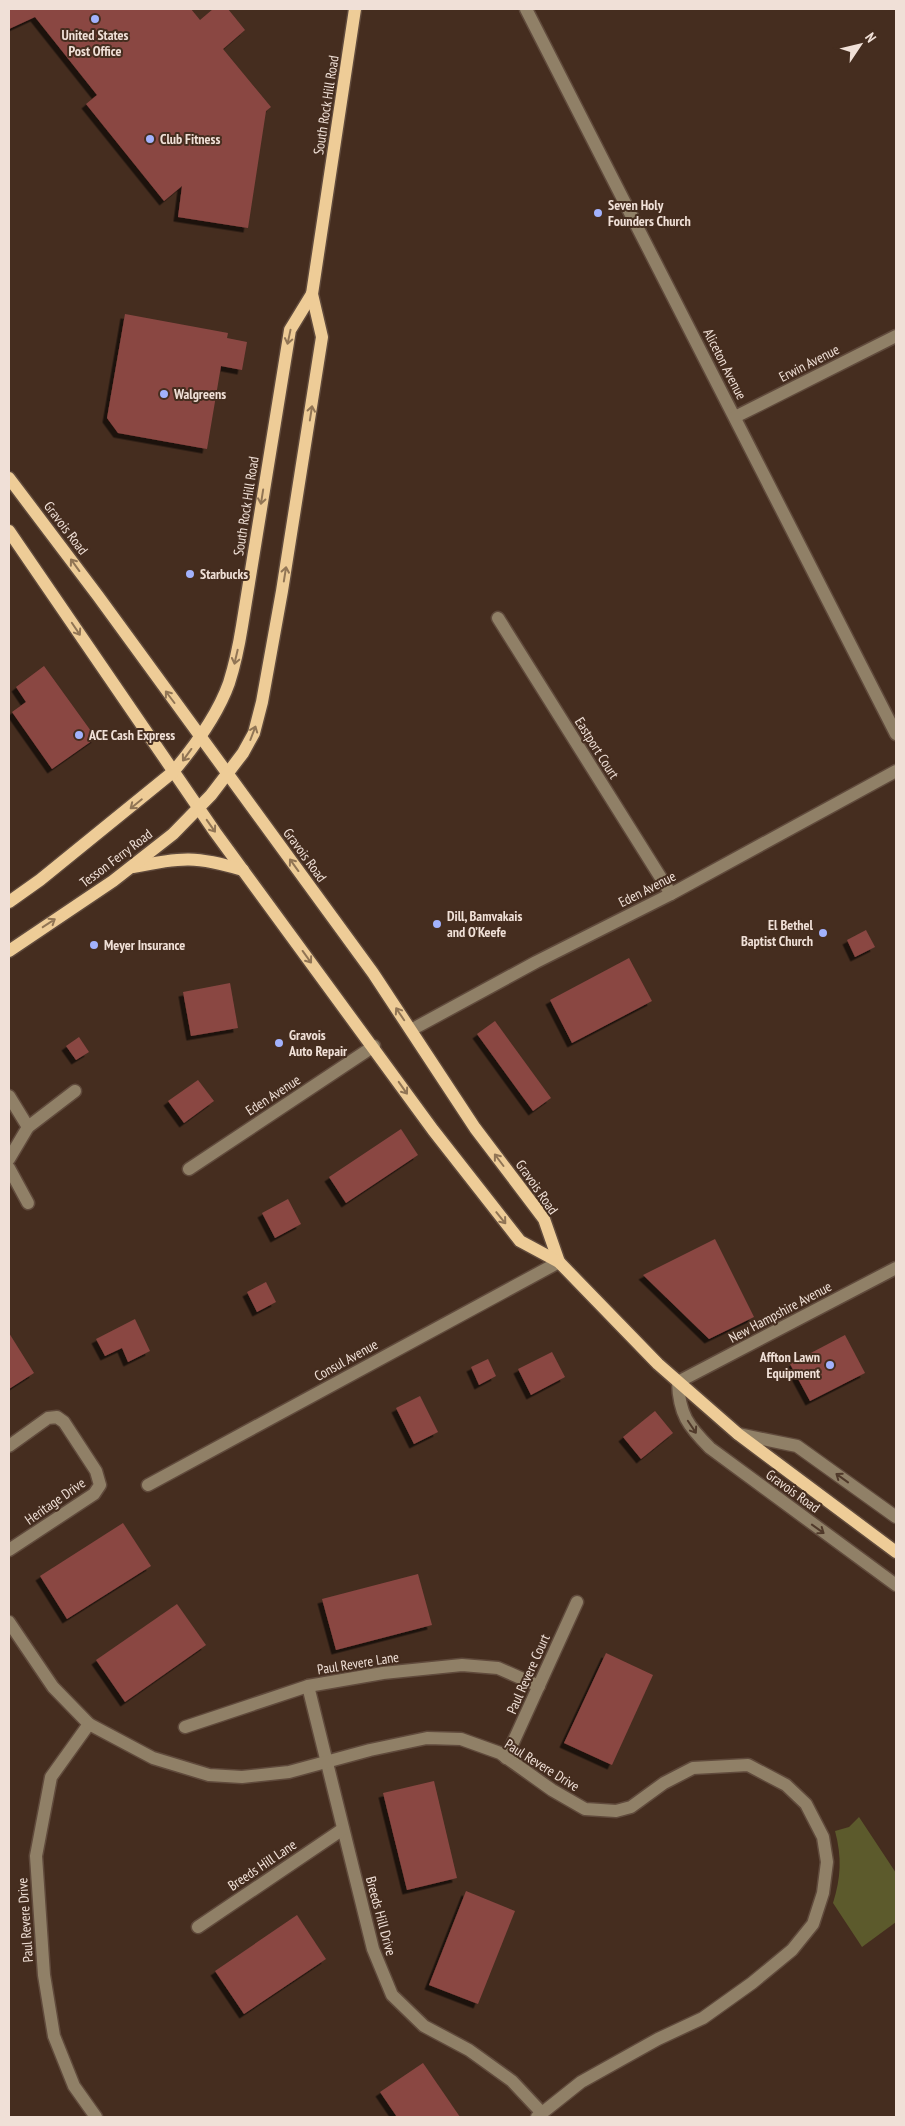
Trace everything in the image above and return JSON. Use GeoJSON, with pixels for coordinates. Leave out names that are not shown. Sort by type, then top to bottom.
{"type":"FeatureCollection","features":[{"type":"Feature","properties":{"kind":"main road","name":"South Rock Hill Road"},"geometry":{"type":"LineString","coordinates":[[227,774],[246,749],[254,733],[262,702],[282,591],[322,337],[312,294],[355,9]]}},
{"type":"Feature","properties":{"kind":"main road","name":"South Rock Hill Road"},"geometry":{"type":"LineString","coordinates":[[173,772],[199,736],[224,695],[233,670],[242,626],[290,330],[312,294]]}},
{"type":"Feature","properties":{"kind":"main road","name":"Gravois Road"},"geometry":{"type":"LineString","coordinates":[[9,478],[373,973],[475,1128],[544,1220],[559,1262]]}},
{"type":"Feature","properties":{"kind":"main road","name":"Gravois Road"},"geometry":{"type":"LineString","coordinates":[[9,531],[198,808],[434,1130],[520,1241],[559,1262],[678,1382],[738,1434],[896,1552]]}},
{"type":"Feature","properties":{"kind":"main road","name":"Tesson Ferry Road"},"geometry":{"type":"LineString","coordinates":[[9,902],[40,880],[173,772]]}},
{"type":"Feature","properties":{"kind":"main road","name":"Tesson Ferry Road"},"geometry":{"type":"LineString","coordinates":[[9,951],[132,867],[173,834],[227,774]]}},
{"type":"Feature","properties":{"kind":"main road"},"geometry":{"type":"LineString","coordinates":[[132,867],[168,860],[204,859],[243,870]]}},
{"type":"Feature","properties":{"kind":"street","name":"Aliceton Avenue"},"geometry":{"type":"LineString","coordinates":[[526,9],[896,734]]}},
{"type":"Feature","properties":{"kind":"street","name":"Erwin Avenue"},"geometry":{"type":"LineString","coordinates":[[735,417],[896,336]]}},
{"type":"Feature","properties":{"kind":"street","name":"Eastport Court"},"geometry":{"type":"LineString","coordinates":[[498,618],[671,894]]}},
{"type":"Feature","properties":{"kind":"street","name":"Eden Avenue"},"geometry":{"type":"LineString","coordinates":[[410,1030],[536,962],[671,894],[896,771]]}},
{"type":"Feature","properties":{"kind":"street","name":"Eden Avenue"},"geometry":{"type":"LineString","coordinates":[[189,1169],[374,1046]]}},
{"type":"Feature","properties":{"kind":"street"},"geometry":{"type":"LineString","coordinates":[[9,1159],[28,1127],[75,1091]]}},
{"type":"Feature","properties":{"kind":"street"},"geometry":{"type":"LineString","coordinates":[[9,1096],[28,1127]]}},
{"type":"Feature","properties":{"kind":"street"},"geometry":{"type":"LineString","coordinates":[[9,1168],[28,1204]]}},
{"type":"Feature","properties":{"kind":"street","name":"Consul Avenue"},"geometry":{"type":"LineString","coordinates":[[148,1485],[559,1262]]}},
{"type":"Feature","properties":{"kind":"street","name":"New Hampshire Avenue"},"geometry":{"type":"LineString","coordinates":[[678,1382],[896,1268]]}},
{"type":"Feature","properties":{"kind":"street","name":"Gravois Road"},"geometry":{"type":"LineString","coordinates":[[678,1382],[678,1404],[694,1431],[710,1448],[896,1585]]}},
{"type":"Feature","properties":{"kind":"street","name":"Heritage Drive"},"geometry":{"type":"LineString","coordinates":[[9,1446],[48,1418],[57,1417],[64,1422],[96,1471],[100,1485],[94,1494],[9,1550]]}},
{"type":"Feature","properties":{"kind":"street","name":"Gravois Road"},"geometry":{"type":"LineString","coordinates":[[738,1434],[797,1446],[896,1517]]}},
{"type":"Feature","properties":{"kind":"street","name":"Paul Revere Court"},"geometry":{"type":"LineString","coordinates":[[506,1758],[577,1602]]}},
{"type":"Feature","properties":{"kind":"street","name":"Paul Revere Drive"},"geometry":{"type":"LineString","coordinates":[[9,1622],[53,1687],[89,1724],[154,1758],[209,1775],[242,1778],[289,1772],[370,1750],[427,1738],[462,1739],[506,1758],[552,1790],[585,1809],[616,1811],[632,1807],[664,1783],[692,1768],[748,1765],[786,1785],[806,1804],[823,1838],[827,1862],[823,1892],[813,1924],[792,1950],[752,1983],[703,2018],[658,2039],[581,2082],[540,2115]]}},
{"type":"Feature","properties":{"kind":"street","name":"Paul Revere Lane"},"geometry":{"type":"LineString","coordinates":[[185,1727],[308,1686],[383,1672],[462,1664],[498,1668],[539,1686]]}},
{"type":"Feature","properties":{"kind":"street","name":"Breeds Hill Drive"},"geometry":{"type":"LineString","coordinates":[[308,1686],[373,1950],[392,1995],[424,2026],[469,2050],[512,2081],[540,2115]]}},
{"type":"Feature","properties":{"kind":"street","name":"Paul Revere Drive"},"geometry":{"type":"LineString","coordinates":[[89,1724],[51,1777],[36,1856],[44,1974],[54,2036],[74,2086],[96,2117]]}},
{"type":"Feature","properties":{"kind":"street","name":"Breeds Hill Lane"},"geometry":{"type":"LineString","coordinates":[[198,1926],[343,1829]]}},
{"type":"Feature","properties":{"kind":"shaded area"},"geometry":{"type":"Polygon","coordinates":[[[859,1817],[896,1873],[896,1922],[862,1947],[833,1903],[840,1867],[835,1831],[849,1827],[859,1817]]]}},
{"type":"Feature","properties":{"kind":"building"},"geometry":{"type":"Polygon","coordinates":[[[9,9],[191,9],[200,20],[213,9],[228,9],[245,30],[223,49],[271,107],[266,111],[248,228],[178,217],[182,186],[164,201],[86,104],[97,95],[35,17],[9,29],[9,9]]]}},
{"type":"Feature","properties":{"kind":"building","name":"Walgreens"},"geometry":{"type":"Polygon","coordinates":[[[125,314],[228,333],[227,338],[247,342],[242,370],[221,366],[207,449],[118,433],[107,418],[125,314]]]}},
{"type":"Feature","properties":{"kind":"building"},"geometry":{"type":"Polygon","coordinates":[[[44,666],[96,738],[52,769],[12,712],[26,702],[16,687],[44,666]]]}},
{"type":"Feature","properties":{"kind":"building"},"geometry":{"type":"Polygon","coordinates":[[[866,930],[875,947],[855,957],[847,940],[866,930]]]}},
{"type":"Feature","properties":{"kind":"building"},"geometry":{"type":"Polygon","coordinates":[[[629,958],[652,1001],[572,1043],[550,1000],[629,958]]]}},
{"type":"Feature","properties":{"kind":"building"},"geometry":{"type":"Polygon","coordinates":[[[230,983],[238,1028],[191,1036],[183,992],[230,983]]]}},
{"type":"Feature","properties":{"kind":"building"},"geometry":{"type":"Polygon","coordinates":[[[495,1021],[551,1098],[533,1111],[477,1034],[495,1021]]]}},
{"type":"Feature","properties":{"kind":"building"},"geometry":{"type":"Polygon","coordinates":[[[79,1037],[89,1052],[76,1060],[66,1046],[79,1037]]]}},
{"type":"Feature","properties":{"kind":"building"},"geometry":{"type":"Polygon","coordinates":[[[198,1080],[214,1101],[184,1123],[168,1101],[198,1080]]]}},
{"type":"Feature","properties":{"kind":"building"},"geometry":{"type":"Polygon","coordinates":[[[401,1129],[418,1155],[346,1203],[329,1177],[401,1129]]]}},
{"type":"Feature","properties":{"kind":"building"},"geometry":{"type":"Polygon","coordinates":[[[288,1199],[301,1224],[275,1238],[262,1213],[288,1199]]]}},
{"type":"Feature","properties":{"kind":"building"},"geometry":{"type":"Polygon","coordinates":[[[715,1239],[754,1317],[709,1339],[643,1275],[715,1239]]]}},
{"type":"Feature","properties":{"kind":"building"},"geometry":{"type":"Polygon","coordinates":[[[266,1282],[276,1302],[257,1312],[247,1292],[266,1282]]]}},
{"type":"Feature","properties":{"kind":"building"},"geometry":{"type":"Polygon","coordinates":[[[135,1319],[150,1351],[128,1362],[122,1348],[105,1356],[96,1339],[135,1319]]]}},
{"type":"Feature","properties":{"kind":"building"},"geometry":{"type":"Polygon","coordinates":[[[9,1333],[34,1373],[9,1389],[9,1333]]]}},
{"type":"Feature","properties":{"kind":"building"},"geometry":{"type":"Polygon","coordinates":[[[845,1335],[865,1373],[810,1401],[790,1364],[845,1335]]]}},
{"type":"Feature","properties":{"kind":"building"},"geometry":{"type":"Polygon","coordinates":[[[552,1352],[565,1377],[531,1395],[518,1369],[552,1352]]]}},
{"type":"Feature","properties":{"kind":"building"},"geometry":{"type":"Polygon","coordinates":[[[488,1359],[496,1376],[479,1385],[471,1367],[488,1359]]]}},
{"type":"Feature","properties":{"kind":"building"},"geometry":{"type":"Polygon","coordinates":[[[420,1396],[438,1432],[414,1444],[396,1408],[420,1396]]]}},
{"type":"Feature","properties":{"kind":"building"},"geometry":{"type":"Polygon","coordinates":[[[655,1411],[673,1433],[641,1459],[623,1437],[655,1411]]]}},
{"type":"Feature","properties":{"kind":"building"},"geometry":{"type":"Polygon","coordinates":[[[123,1523],[151,1566],[67,1619],[40,1576],[123,1523]]]}},
{"type":"Feature","properties":{"kind":"building"},"geometry":{"type":"Polygon","coordinates":[[[418,1574],[432,1625],[336,1650],[322,1599],[418,1574]]]}},
{"type":"Feature","properties":{"kind":"building"},"geometry":{"type":"Polygon","coordinates":[[[177,1604],[206,1645],[125,1702],[96,1660],[177,1604]]]}},
{"type":"Feature","properties":{"kind":"building"},"geometry":{"type":"Polygon","coordinates":[[[606,1653],[653,1675],[612,1765],[564,1743],[606,1653]]]}},
{"type":"Feature","properties":{"kind":"building"},"geometry":{"type":"Polygon","coordinates":[[[434,1781],[457,1878],[407,1890],[383,1793],[434,1781]]]}},
{"type":"Feature","properties":{"kind":"building"},"geometry":{"type":"Polygon","coordinates":[[[466,1891],[515,1911],[478,2004],[429,1985],[466,1891]]]}},
{"type":"Feature","properties":{"kind":"building"},"geometry":{"type":"Polygon","coordinates":[[[297,1915],[326,1959],[244,2014],[215,1971],[297,1915]]]}},
{"type":"Feature","properties":{"kind":"building"},"geometry":{"type":"Polygon","coordinates":[[[423,2063],[460,2117],[397,2117],[380,2092],[423,2063]]]}},
{"type":"Feature","properties":{"kind":"place","name":"United States Post Office"},"geometry":{"type":"Point","coordinates":[95,19]}},
{"type":"Feature","properties":{"kind":"place","name":"Club Fitness"},"geometry":{"type":"Point","coordinates":[150,139]}},
{"type":"Feature","properties":{"kind":"place","name":"Seven Holy Founders Church"},"geometry":{"type":"Point","coordinates":[598,213]}},
{"type":"Feature","properties":{"kind":"place","name":"Walgreens"},"geometry":{"type":"Point","coordinates":[164,394]}},
{"type":"Feature","properties":{"kind":"place","name":"Starbucks"},"geometry":{"type":"Point","coordinates":[190,574]}},
{"type":"Feature","properties":{"kind":"place","name":"ACE Cash Express"},"geometry":{"type":"Point","coordinates":[79,735]}},
{"type":"Feature","properties":{"kind":"place","name":"Dill, Bamvakais and O’Keefe"},"geometry":{"type":"Point","coordinates":[437,924]}},
{"type":"Feature","properties":{"kind":"place","name":"El Bethel Baptist Church"},"geometry":{"type":"Point","coordinates":[823,933]}},
{"type":"Feature","properties":{"kind":"place","name":"Meyer Insurance"},"geometry":{"type":"Point","coordinates":[94,945]}},
{"type":"Feature","properties":{"kind":"place","name":"Gravois Auto Repair"},"geometry":{"type":"Point","coordinates":[279,1043]}},
{"type":"Feature","properties":{"kind":"place","name":"Affton Lawn Equipment"},"geometry":{"type":"Point","coordinates":[830,1365]}}]}
